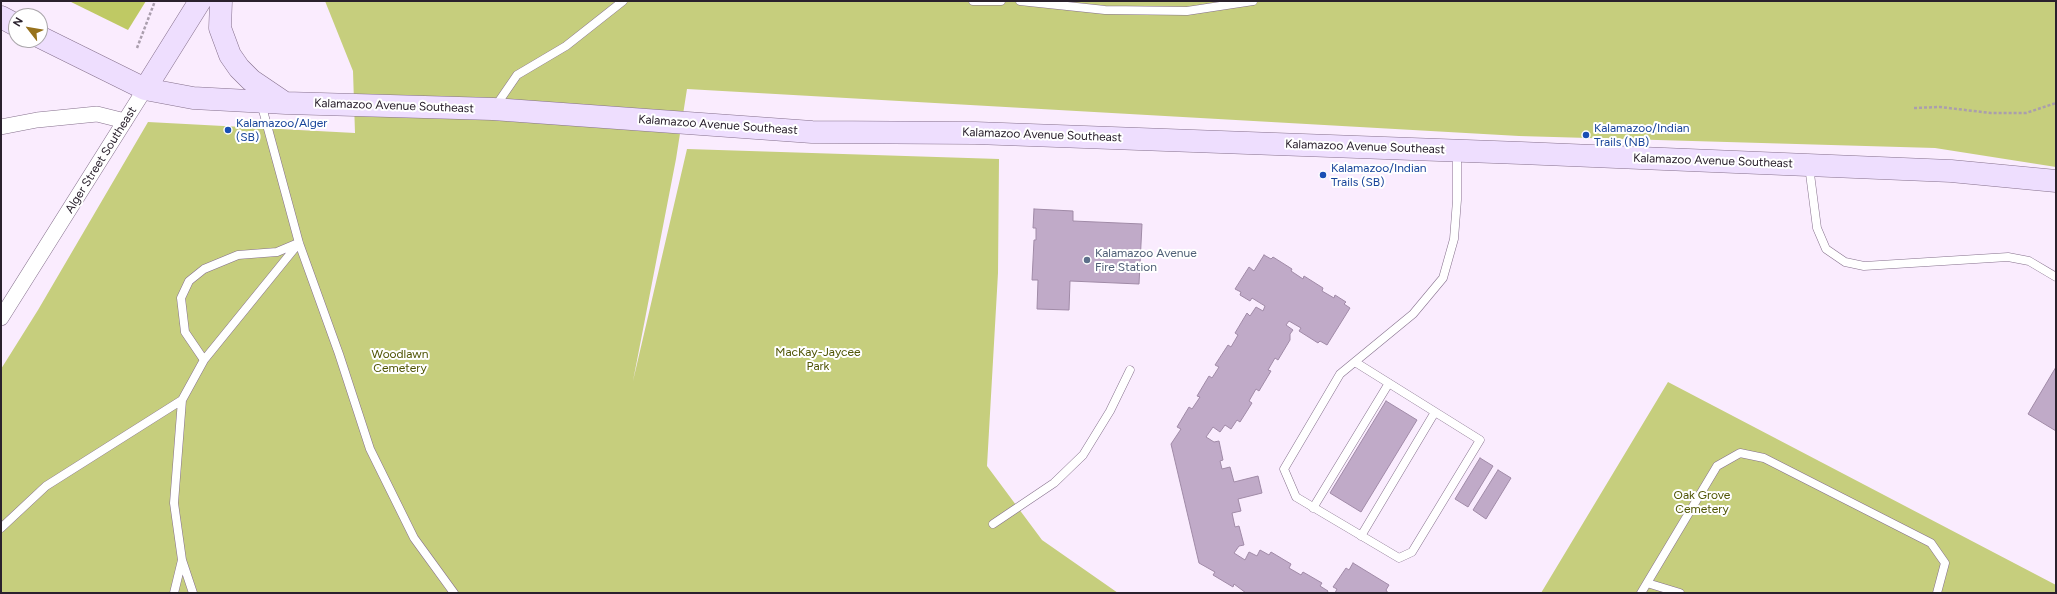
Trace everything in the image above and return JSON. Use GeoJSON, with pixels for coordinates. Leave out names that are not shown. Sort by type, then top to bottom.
{"type":"FeatureCollection","features":[{"type":"Feature","properties":{"kind":"main road","name":"Alger Street Southeast"},"geometry":{"type":"LineString","coordinates":[[145,89],[200,1]]}},
{"type":"Feature","properties":{"kind":"main road"},"geometry":{"type":"LineString","coordinates":[[221,1],[220,28],[230,55],[238,68],[251,80],[286,103]]}},
{"type":"Feature","properties":{"kind":"main road","name":"Kalamazoo Avenue Southeast"},"geometry":{"type":"LineString","coordinates":[[48,41],[145,89],[193,98],[286,103],[493,109],[812,132],[983,133],[1457,150],[1951,171],[2056,181]]}},
{"type":"Feature","properties":{"kind":"street","name":"Alger Street Southeast"},"geometry":{"type":"LineString","coordinates":[[1,318],[145,89]]}},
{"type":"Feature","properties":{"kind":"street"},"geometry":{"type":"LineString","coordinates":[[1,128],[37,120],[97,114],[125,121]]}},
{"type":"Feature","properties":{"kind":"lane"},"geometry":{"type":"LineString","coordinates":[[493,109],[517,75],[566,46],[623,1]]}},
{"type":"Feature","properties":{"kind":"lane"},"geometry":{"type":"LineString","coordinates":[[973,1],[1001,1]]}},
{"type":"Feature","properties":{"kind":"lane"},"geometry":{"type":"LineString","coordinates":[[1020,1],[1105,10],[1187,11],[1253,1]]}},
{"type":"Feature","properties":{"kind":"lane"},"geometry":{"type":"LineString","coordinates":[[261,102],[298,243],[339,354],[370,449],[414,538],[454,593]]}},
{"type":"Feature","properties":{"kind":"lane"},"geometry":{"type":"LineString","coordinates":[[1356,362],[1480,440],[1412,552],[1399,558],[1296,497],[1284,470],[1340,374],[1413,314],[1443,278],[1454,240],[1457,200],[1457,150]]}},
{"type":"Feature","properties":{"kind":"lane"},"geometry":{"type":"LineString","coordinates":[[1809,165],[1817,228],[1826,249],[1845,262],[1864,266],[2008,257],[2029,261],[2056,277]]}},
{"type":"Feature","properties":{"kind":"lane"},"geometry":{"type":"LineString","coordinates":[[193,593],[182,560],[174,503],[182,400],[204,360],[298,243]]}},
{"type":"Feature","properties":{"kind":"lane"},"geometry":{"type":"LineString","coordinates":[[204,360],[185,332],[182,298],[189,281],[204,269],[238,255],[277,252],[298,243]]}},
{"type":"Feature","properties":{"kind":"lane"},"geometry":{"type":"LineString","coordinates":[[993,524],[1054,483],[1083,455],[1110,411],[1130,370]]}},
{"type":"Feature","properties":{"kind":"lane"},"geometry":{"type":"LineString","coordinates":[[1313,508],[1389,383]]}},
{"type":"Feature","properties":{"kind":"lane"},"geometry":{"type":"LineString","coordinates":[[1,528],[46,486],[182,400]]}},
{"type":"Feature","properties":{"kind":"lane"},"geometry":{"type":"LineString","coordinates":[[1361,536],[1435,412]]}},
{"type":"Feature","properties":{"kind":"lane"},"geometry":{"type":"LineString","coordinates":[[1641,593],[1717,466],[1740,454],[1764,458],[1931,543],[1945,563],[1937,593]]}},
{"type":"Feature","properties":{"kind":"lane"},"geometry":{"type":"LineString","coordinates":[[174,593],[182,560]]}},
{"type":"Feature","properties":{"kind":"lane"},"geometry":{"type":"LineString","coordinates":[[1647,583],[1680,593]]}},
{"type":"Feature","properties":{"kind":"path"},"geometry":{"type":"LineString","coordinates":[[137,48],[155,1]]}},
{"type":"Feature","properties":{"kind":"path"},"geometry":{"type":"LineString","coordinates":[[1914,108],[1940,107],[1991,113],[2026,113],[2056,103]]}},
{"type":"Feature","properties":{"kind":"green space"},"geometry":{"type":"Polygon","coordinates":[[[69,1],[146,1],[128,30],[69,1]]]}},
{"type":"Feature","properties":{"kind":"green space","name":"Woodlawn Cemetery"},"geometry":{"type":"Polygon","coordinates":[[[325,1],[2056,1],[2056,167],[1935,148],[1519,136],[687,89],[676,159],[633,381],[687,149],[999,159],[998,273],[987,466],[1042,540],[1118,593],[1,593],[1,369],[38,310],[148,122],[355,133],[353,71],[325,1]]]}},
{"type":"Feature","properties":{"kind":"green space","name":"Oak Grove Cemetery"},"geometry":{"type":"Polygon","coordinates":[[[1668,382],[2056,585],[2056,593],[1541,593],[1668,382]]]}},
{"type":"Feature","properties":{"kind":"building","name":"Kalamazoo Avenue Fire Station"},"geometry":{"type":"Polygon","coordinates":[[[1034,209],[1073,211],[1073,221],[1142,224],[1139,284],[1070,281],[1069,310],[1037,309],[1038,280],[1032,280],[1034,240],[1036,240],[1036,228],[1033,228],[1034,209]]]}},
{"type":"Feature","properties":{"kind":"building"},"geometry":{"type":"Polygon","coordinates":[[[1264,255],[1271,259],[1273,257],[1292,269],[1291,271],[1303,279],[1304,276],[1323,288],[1322,291],[1334,298],[1335,295],[1346,302],[1344,304],[1350,308],[1327,345],[1320,341],[1318,343],[1299,331],[1301,328],[1289,321],[1286,325],[1293,330],[1290,334],[1290,340],[1278,360],[1275,358],[1268,370],[1271,371],[1259,391],[1256,389],[1249,401],[1252,403],[1240,422],[1237,420],[1231,429],[1225,425],[1220,432],[1213,427],[1206,437],[1214,442],[1219,441],[1223,460],[1220,461],[1222,469],[1230,467],[1234,482],[1258,476],[1262,493],[1238,499],[1241,511],[1232,513],[1235,527],[1239,526],[1244,545],[1239,546],[1234,553],[1245,560],[1249,552],[1257,556],[1260,550],[1269,555],[1271,552],[1291,564],[1289,568],[1301,575],[1303,572],[1322,583],[1320,586],[1328,591],[1327,593],[1246,593],[1234,584],[1233,587],[1213,575],[1215,572],[1199,563],[1171,444],[1181,429],[1177,427],[1189,407],[1192,409],[1200,397],[1197,396],[1209,376],[1212,378],[1219,367],[1215,365],[1228,345],[1231,347],[1238,335],[1235,333],[1247,313],[1250,316],[1256,307],[1263,311],[1265,306],[1252,298],[1250,301],[1240,295],[1241,292],[1235,289],[1249,267],[1254,271],[1264,255]]]}},
{"type":"Feature","properties":{"kind":"building"},"geometry":{"type":"Polygon","coordinates":[[[2056,367],[2056,431],[2028,414],[2056,367]]]}},
{"type":"Feature","properties":{"kind":"building"},"geometry":{"type":"Polygon","coordinates":[[[1386,401],[1417,420],[1361,512],[1330,493],[1386,401]]]}},
{"type":"Feature","properties":{"kind":"building"},"geometry":{"type":"Polygon","coordinates":[[[1480,458],[1493,466],[1468,507],[1455,499],[1480,458]]]}},
{"type":"Feature","properties":{"kind":"building"},"geometry":{"type":"Polygon","coordinates":[[[1498,470],[1511,478],[1486,519],[1473,510],[1498,470]]]}},
{"type":"Feature","properties":{"kind":"building"},"geometry":{"type":"Polygon","coordinates":[[[1353,563],[1389,585],[1386,590],[1388,593],[1335,593],[1337,589],[1333,587],[1346,568],[1349,570],[1353,563]]]}},
{"type":"Feature","properties":{"kind":"place","name":"Kalamazoo/Alger (SB)"},"geometry":{"type":"Point","coordinates":[228,130]}},
{"type":"Feature","properties":{"kind":"place","name":"Kalamazoo/Indian Trails (NB)"},"geometry":{"type":"Point","coordinates":[1586,135]}},
{"type":"Feature","properties":{"kind":"place","name":"Kalamazoo/Indian Trails (SB)"},"geometry":{"type":"Point","coordinates":[1323,175]}},
{"type":"Feature","properties":{"kind":"place","name":"Kalamazoo Avenue Fire Station"},"geometry":{"type":"Point","coordinates":[1087,260]}},
{"type":"Feature","properties":{"kind":"park label","name":"MacKay-Jaycee Park"},"geometry":{"type":"Point","coordinates":[818,359]}}]}
